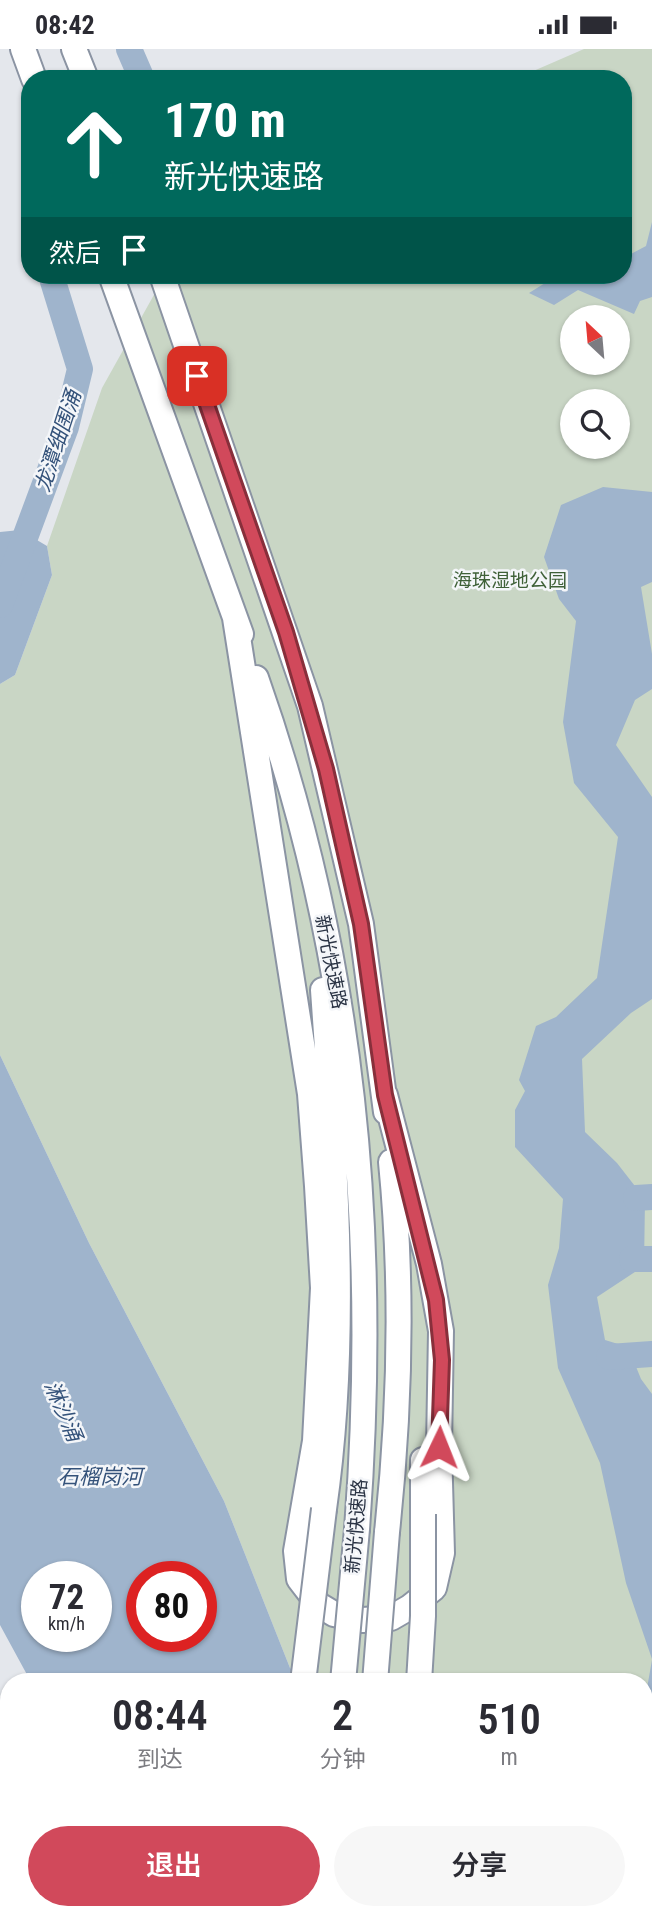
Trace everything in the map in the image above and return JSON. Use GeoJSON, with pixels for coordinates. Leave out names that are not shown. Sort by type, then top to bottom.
{"type":"FeatureCollection","features":[{"type":"Feature","properties":{"kind":"highway"},"geometry":{"type":"LineString","coordinates":[[23,49],[31,70]]}},
{"type":"Feature","properties":{"kind":"highway"},"geometry":{"type":"LineString","coordinates":[[74,49],[82,70]]}},
{"type":"Feature","properties":{"kind":"highway","name":"新光快速路"},"geometry":{"type":"LineString","coordinates":[[114,284],[273,726],[316,888],[353,1087],[363,1218],[366,1353],[357,1529],[344,1673]]}},
{"type":"Feature","properties":{"kind":"highway","name":"新光快速路"},"geometry":{"type":"LineString","coordinates":[[165,284],[310,706],[361,924],[385,1095],[396,1232],[394,1453],[376,1673]]}},
{"type":"Feature","properties":{"kind":"highway"},"geometry":{"type":"LineString","coordinates":[[235,618],[310,1094],[317,1187],[323,1288],[315,1441],[296,1551],[299,1579],[319,1605],[334,1614],[363,1620],[391,1618],[434,1588],[442,1553],[439,1447],[441,1331],[429,1264],[385,1095]]}},
{"type":"Feature","properties":{"kind":"highway"},"geometry":{"type":"LineString","coordinates":[[304,1673],[337,1393],[339,1275],[316,888]]}},
{"type":"Feature","properties":{"kind":"highway"},"geometry":{"type":"LineString","coordinates":[[385,1095],[413,1239],[424,1314],[423,1616],[420,1673]]}},
{"type":"Feature","properties":{"kind":"green space","name":"海珠湿地公园"},"geometry":{"type":"Polygon","coordinates":[[[584,49],[652,49],[652,1673],[297,1673],[290,1668],[224,1501],[89,1243],[0,1055],[0,684],[15,675],[52,575],[47,546],[102,388],[160,284],[632,284],[632,70],[536,70],[584,49]]]}},
{"type":"Feature","properties":{"kind":"water"},"geometry":{"type":"Polygon","coordinates":[[[652,222],[652,297],[640,301],[634,314],[630,312],[630,305],[613,305],[578,290],[554,305],[529,293],[544,284],[632,284],[632,253],[646,246],[652,222]]]}},
{"type":"Feature","properties":{"kind":"water"},"geometry":{"type":"Polygon","coordinates":[[[603,487],[652,492],[652,582],[641,587],[652,654],[652,689],[635,700],[616,745],[652,797],[652,999],[631,1013],[582,1059],[585,1132],[617,1163],[645,1199],[644,1266],[597,1297],[605,1340],[628,1347],[641,1379],[652,1394],[652,1659],[626,1583],[600,1463],[558,1368],[548,1285],[559,1248],[563,1199],[515,1147],[515,1110],[525,1091],[519,1080],[536,1026],[556,1017],[597,978],[618,837],[574,783],[563,722],[576,621],[559,599],[544,557],[561,505],[603,487]]]}},
{"type":"Feature","properties":{"kind":"water"},"geometry":{"type":"Polygon","coordinates":[[[20,530],[47,546],[52,575],[15,675],[0,684],[0,532],[20,530]]]}},
{"type":"Feature","properties":{"kind":"water","name":"石榴岗河"},"geometry":{"type":"Polygon","coordinates":[[[0,1055],[89,1243],[224,1501],[290,1668],[297,1673],[26,1673],[0,1625],[0,1055]]]}},
{"type":"Feature","properties":{"kind":"waterway","name":"龙潭细围涌"},"geometry":{"type":"LineString","coordinates":[[129,49],[138,70]]}},
{"type":"Feature","properties":{"kind":"waterway","name":"龙潭细围涌"},"geometry":{"type":"LineString","coordinates":[[0,605],[66,427],[80,369],[54,284]]}},
{"type":"Feature","properties":{"kind":"waterway"},"geometry":{"type":"LineString","coordinates":[[636,1198],[652,1197]]}},
{"type":"Feature","properties":{"kind":"waterway"},"geometry":{"type":"LineString","coordinates":[[632,1259],[652,1259]]}},
{"type":"Feature","properties":{"kind":"waterway"},"geometry":{"type":"LineString","coordinates":[[609,1357],[652,1354]]}},
{"type":"Feature","properties":{"kind":"route"},"geometry":{"type":"LineString","coordinates":[[197,376],[286,632],[310,706],[326,769],[361,924],[385,1095],[436,1300],[442,1360],[439,1447]]}},
{"type":"Feature","properties":{"kind":"water label","name":"淋沙涌"},"geometry":{"type":"Point","coordinates":[63,1411]}}]}
